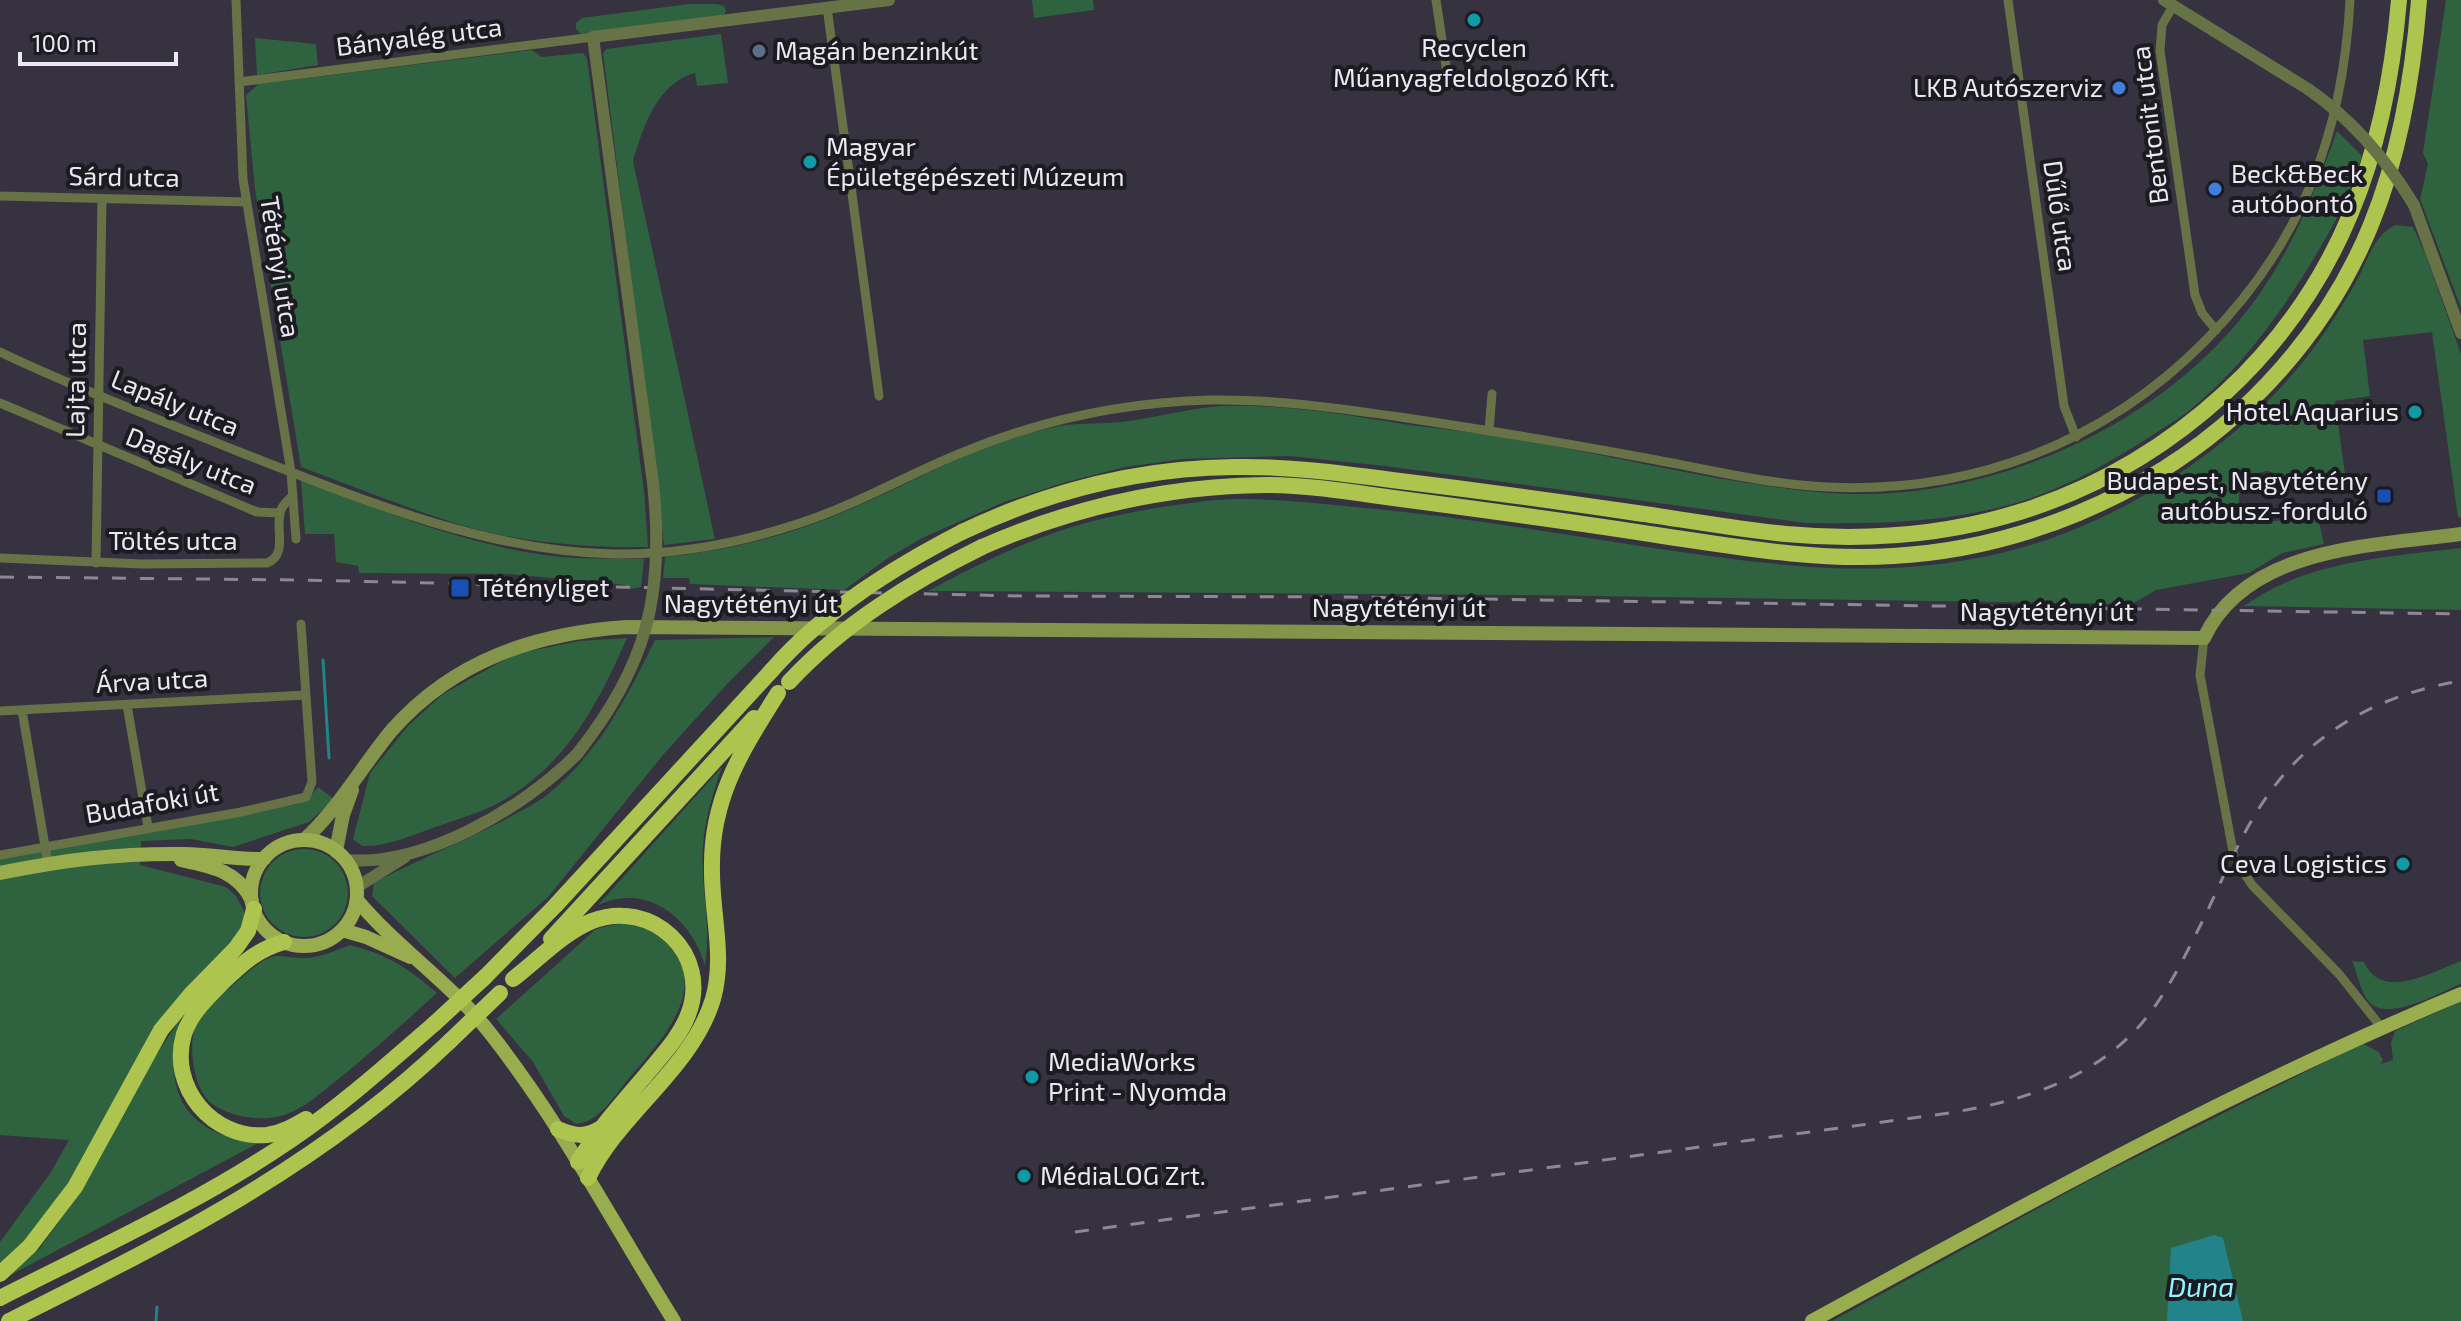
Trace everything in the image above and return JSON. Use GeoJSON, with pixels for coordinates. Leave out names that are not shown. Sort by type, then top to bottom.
{"type":"FeatureCollection","features":[{"type":"Feature","properties":{"kind":"highway"},"geometry":{"type":"LineString","coordinates":[[0,1298],[192,1200],[322,1118],[485,977],[555,906],[805,635],[899,566],[962,532],[1040,499],[1096,483],[1161,471],[1232,467],[1297,469],[1545,499],[1743,529],[1823,536],[1880,536],[1934,532],[1978,524],[2043,506],[2103,480],[2182,430],[2258,361],[2302,306],[2345,230],[2369,168],[2389,88],[2399,0]]}},
{"type":"Feature","properties":{"kind":"highway"},"geometry":{"type":"LineString","coordinates":[[9,1321],[192,1228],[343,1133],[388,1098],[500,993],[783,688],[825,647],[894,595],[941,567],[1050,519],[1125,499],[1180,490],[1270,485],[1362,494],[1820,556],[1890,556],[1987,543],[2049,524],[2119,494],[2169,465],[2247,404],[2307,339],[2354,262],[2383,197],[2399,142],[2409,92],[2419,0]]}},
{"type":"Feature","properties":{"kind":"highway"},"geometry":{"type":"LineString","coordinates":[[588,1178],[605,1149],[693,1040],[710,1008],[719,956],[711,873],[721,799],[736,760],[783,688]]}},
{"type":"Feature","properties":{"kind":"highway"},"geometry":{"type":"LineString","coordinates":[[0,1274],[30,1246],[75,1187],[161,1030],[236,948],[248,931],[253,905]]}},
{"type":"Feature","properties":{"kind":"highway"},"geometry":{"type":"LineString","coordinates":[[513,979],[582,926],[610,917],[639,919],[654,924],[673,937],[686,954],[694,981],[688,1017],[670,1046],[602,1127],[578,1162]]}},
{"type":"Feature","properties":{"kind":"highway"},"geometry":{"type":"LineString","coordinates":[[284,942],[251,955],[195,1012],[185,1033],[181,1053],[183,1073],[190,1093],[200,1109],[218,1124],[239,1133],[264,1135],[293,1127],[369,1080]]}},
{"type":"Feature","properties":{"kind":"highway"},"geometry":{"type":"LineString","coordinates":[[558,1129],[581,1136],[602,1127]]}},
{"type":"Feature","properties":{"kind":"highway"},"geometry":{"type":"LineString","coordinates":[[578,1162],[605,1149]]}},
{"type":"Feature","properties":{"kind":"main road"},"geometry":{"type":"LineString","coordinates":[[2204,638],[2218,615],[2249,586],[2293,562],[2319,555],[2459,533]]}},
{"type":"Feature","properties":{"kind":"main road","name":"Nagytétényi út"},"geometry":{"type":"LineString","coordinates":[[304,840],[357,779],[394,729],[443,685],[497,654],[529,642],[586,630],[627,627],[2204,638]]}},
{"type":"Feature","properties":{"kind":"main road","name":"Nagytétényi út"},"geometry":{"type":"LineString","coordinates":[[341,856],[343,815],[357,779]]}},
{"type":"Feature","properties":{"kind":"main road"},"geometry":{"type":"LineString","coordinates":[[357,894],[349,921],[342,930],[334,937],[315,944],[284,942],[266,929],[253,905],[255,875],[264,859],[278,847],[304,840],[321,843],[341,856],[357,894],[457,995],[490,1033],[558,1129],[674,1321]]}},
{"type":"Feature","properties":{"kind":"main road","name":"Budafoki út"},"geometry":{"type":"LineString","coordinates":[[2,872],[116,854],[199,854],[243,860],[264,859]]}},
{"type":"Feature","properties":{"kind":"main road","name":"Budafoki út"},"geometry":{"type":"LineString","coordinates":[[158,855],[234,876],[248,891],[253,905]]}},
{"type":"Feature","properties":{"kind":"main road"},"geometry":{"type":"LineString","coordinates":[[342,930],[366,937],[422,963]]}},
{"type":"Feature","properties":{"kind":"main road"},"geometry":{"type":"LineString","coordinates":[[1812,1321],[2210,1109],[2381,1027],[2461,994]]}},
{"type":"Feature","properties":{"kind":"street","name":"Tétényi utca"},"geometry":{"type":"LineString","coordinates":[[236,0],[247,202],[291,472],[296,539]]}},
{"type":"Feature","properties":{"kind":"street","name":"Bányalég utca"},"geometry":{"type":"LineString","coordinates":[[239,82],[889,0]]}},
{"type":"Feature","properties":{"kind":"street"},"geometry":{"type":"LineString","coordinates":[[1436,0],[1449,86]]}},
{"type":"Feature","properties":{"kind":"street","name":"Dűlő utca"},"geometry":{"type":"LineString","coordinates":[[2008,0],[2064,406],[2076,437]]}},
{"type":"Feature","properties":{"kind":"street","name":"Lapály utca"},"geometry":{"type":"LineString","coordinates":[[0,352],[97,395],[291,472],[419,517],[512,544],[571,552],[651,553],[727,543],[803,522],[990,442],[1101,411],[1166,403],[1263,400],[1333,407],[1827,487],[1882,487],[1942,480],[2032,456],[2076,437],[2123,410],[2175,372],[2248,296],[2275,257],[2313,182],[2336,110],[2347,45],[2350,0]]}},
{"type":"Feature","properties":{"kind":"street"},"geometry":{"type":"LineString","coordinates":[[2168,3],[2308,89],[2362,135],[2395,174],[2414,205],[2461,333]]}},
{"type":"Feature","properties":{"kind":"street","name":"Bentonit utca"},"geometry":{"type":"LineString","coordinates":[[2168,3],[2160,51],[2195,295],[2202,313],[2216,330]]}},
{"type":"Feature","properties":{"kind":"street"},"geometry":{"type":"LineString","coordinates":[[827,7],[879,396]]}},
{"type":"Feature","properties":{"kind":"street"},"geometry":{"type":"LineString","coordinates":[[341,856],[382,859],[420,849],[472,829],[537,791],[577,754],[614,703],[639,653],[649,624],[658,549],[653,483],[593,37]]}},
{"type":"Feature","properties":{"kind":"street","name":"Sárd utca"},"geometry":{"type":"LineString","coordinates":[[0,196],[247,202]]}},
{"type":"Feature","properties":{"kind":"street","name":"Lajta utca"},"geometry":{"type":"LineString","coordinates":[[96,563],[102,199]]}},
{"type":"Feature","properties":{"kind":"street"},"geometry":{"type":"LineString","coordinates":[[1489,431],[1492,394]]}},
{"type":"Feature","properties":{"kind":"street","name":"Dagály utca"},"geometry":{"type":"LineString","coordinates":[[0,403],[257,512],[280,513]]}},
{"type":"Feature","properties":{"kind":"street"},"geometry":{"type":"LineString","coordinates":[[280,513],[293,495]]}},
{"type":"Feature","properties":{"kind":"street","name":"Töltés utca"},"geometry":{"type":"LineString","coordinates":[[0,558],[96,563],[267,563],[277,555],[280,546],[280,513]]}},
{"type":"Feature","properties":{"kind":"street"},"geometry":{"type":"LineString","coordinates":[[301,624],[306,695]]}},
{"type":"Feature","properties":{"kind":"street"},"geometry":{"type":"LineString","coordinates":[[2204,638],[2200,675],[2234,857],[2252,885],[2339,974],[2381,1027]]}},
{"type":"Feature","properties":{"kind":"street","name":"Árva utca"},"geometry":{"type":"LineString","coordinates":[[0,711],[306,695]]}},
{"type":"Feature","properties":{"kind":"street","name":"Budafoki út"},"geometry":{"type":"LineString","coordinates":[[1,855],[301,799],[310,794],[312,782],[306,695]]}},
{"type":"Feature","properties":{"kind":"street"},"geometry":{"type":"LineString","coordinates":[[127,705],[148,827]]}},
{"type":"Feature","properties":{"kind":"street"},"geometry":{"type":"LineString","coordinates":[[22,710],[48,864]]}},
{"type":"Feature","properties":{"kind":"street"},"geometry":{"type":"LineString","coordinates":[[357,894],[420,849]]}},
{"type":"Feature","properties":{"kind":"street"},"geometry":{"type":"LineString","coordinates":[[1,855],[2,872]]}},
{"type":"Feature","properties":{"kind":"green space"},"geometry":{"type":"Polygon","coordinates":[[[1032,0],[1093,0],[1094,10],[1034,18],[1032,0]]]}},
{"type":"Feature","properties":{"kind":"green space"},"geometry":{"type":"Polygon","coordinates":[[[2446,0],[2461,0],[2461,308],[2420,199],[2428,164],[2423,153],[2446,0]]]}},
{"type":"Feature","properties":{"kind":"green space"},"geometry":{"type":"Polygon","coordinates":[[[689,4],[717,4],[724,6],[726,11],[721,19],[581,34],[576,29],[576,23],[582,18],[689,4]]]}},
{"type":"Feature","properties":{"kind":"green space"},"geometry":{"type":"Polygon","coordinates":[[[721,34],[728,83],[697,86],[695,73],[671,86],[654,108],[633,161],[715,539],[664,545],[603,53],[606,49],[721,34]]]}},
{"type":"Feature","properties":{"kind":"green space"},"geometry":{"type":"Polygon","coordinates":[[[255,38],[316,44],[318,65],[257,75],[255,38]]]}},
{"type":"Feature","properties":{"kind":"green space"},"geometry":{"type":"Polygon","coordinates":[[[532,50],[542,57],[583,53],[587,58],[644,491],[648,547],[556,543],[487,532],[301,467],[255,189],[246,95],[259,84],[532,50]]]}},
{"type":"Feature","properties":{"kind":"green space"},"geometry":{"type":"Polygon","coordinates":[[[2337,131],[2362,156],[2346,199],[2310,265],[2284,304],[2226,377],[2191,409],[2119,456],[2051,490],[1990,510],[1885,522],[1806,523],[1385,466],[1289,456],[1183,459],[1125,467],[1004,502],[922,538],[844,590],[690,584],[689,578],[663,578],[665,557],[748,543],[789,532],[852,509],[1010,439],[1065,425],[1121,422],[1223,406],[1317,411],[1492,435],[1739,482],[1818,492],[1877,494],[1938,487],[1998,473],[2057,452],[2113,425],[2165,391],[2211,351],[2250,307],[2278,266],[2310,200],[2337,131]]]}},
{"type":"Feature","properties":{"kind":"green space"},"geometry":{"type":"Polygon","coordinates":[[[2395,225],[2413,227],[2461,354],[2461,517],[2458,518],[2432,332],[2363,340],[2370,396],[2335,401],[2347,489],[2335,490],[2267,471],[2250,478],[2240,491],[2239,499],[2245,513],[2260,521],[2285,520],[2317,513],[2324,544],[2282,553],[2249,573],[2156,590],[2132,604],[928,591],[1006,552],[1072,527],[1149,509],[1223,500],[1293,501],[1424,514],[1704,555],[1830,568],[1914,567],[2001,553],[2046,540],[2136,500],[2220,444],[2257,412],[2291,376],[2338,312],[2375,243],[2395,225]]]}},
{"type":"Feature","properties":{"kind":"green space"},"geometry":{"type":"Polygon","coordinates":[[[301,480],[425,526],[488,544],[563,557],[644,559],[641,587],[630,589],[626,585],[509,574],[359,573],[358,566],[336,562],[334,534],[305,534],[301,480]]]}},
{"type":"Feature","properties":{"kind":"green space"},"geometry":{"type":"Polygon","coordinates":[[[2461,548],[2461,610],[2244,606],[2293,579],[2320,570],[2376,558],[2461,548]]]}},
{"type":"Feature","properties":{"kind":"green space"},"geometry":{"type":"Polygon","coordinates":[[[774,637],[663,755],[548,897],[455,978],[372,896],[374,883],[528,807],[566,778],[610,723],[655,640],[774,637]]]}},
{"type":"Feature","properties":{"kind":"green space"},"geometry":{"type":"Polygon","coordinates":[[[627,638],[592,709],[578,730],[545,769],[525,786],[485,809],[398,840],[362,846],[353,839],[370,773],[408,726],[443,694],[515,654],[579,641],[627,638]]]}},
{"type":"Feature","properties":{"kind":"green space"},"geometry":{"type":"Polygon","coordinates":[[[722,767],[710,806],[703,846],[707,935],[705,966],[690,933],[665,909],[634,898],[616,899],[598,905],[722,767]]]}},
{"type":"Feature","properties":{"kind":"green space"},"geometry":{"type":"Polygon","coordinates":[[[318,787],[334,799],[309,822],[233,847],[191,839],[141,841],[140,865],[226,887],[236,896],[244,911],[244,925],[238,937],[204,972],[92,1152],[37,1229],[0,1265],[0,1242],[51,1172],[69,1140],[0,1135],[0,859],[297,804],[307,801],[318,787]]]}},
{"type":"Feature","properties":{"kind":"green space"},"geometry":{"type":"Polygon","coordinates":[[[304,849],[321,853],[335,862],[344,876],[348,893],[344,910],[335,924],[321,933],[304,937],[287,933],[273,924],[264,910],[260,893],[264,876],[273,862],[287,853],[304,849]]]}},
{"type":"Feature","properties":{"kind":"green space"},"geometry":{"type":"Polygon","coordinates":[[[624,922],[650,930],[671,948],[681,965],[685,982],[682,999],[666,1033],[613,1099],[593,1118],[576,1124],[564,1116],[533,1062],[496,1019],[596,929],[624,922]]]}},
{"type":"Feature","properties":{"kind":"green space"},"geometry":{"type":"Polygon","coordinates":[[[350,945],[396,963],[437,993],[310,1102],[288,1114],[253,1118],[226,1111],[211,1103],[196,1077],[192,1053],[197,1023],[209,1008],[247,972],[269,958],[310,958],[350,945]]]}},
{"type":"Feature","properties":{"kind":"green space"},"geometry":{"type":"Polygon","coordinates":[[[2352,961],[2364,962],[2372,974],[2395,982],[2422,977],[2461,961],[2461,984],[2402,1007],[2379,1008],[2367,999],[2352,961]]]}},
{"type":"Feature","properties":{"kind":"green space"},"geometry":{"type":"Polygon","coordinates":[[[2461,1001],[2461,1321],[1832,1321],[2088,1181],[2357,1046],[2364,1044],[2379,1052],[2383,1060],[2381,1064],[2393,1060],[2391,1043],[2395,1031],[2461,1001]]]}},
{"type":"Feature","properties":{"kind":"green space"},"geometry":{"type":"Polygon","coordinates":[[[182,1016],[174,1069],[182,1101],[205,1126],[223,1135],[260,1142],[7,1277],[40,1248],[77,1197],[151,1063],[182,1016]]]}},
{"type":"Feature","properties":{"kind":"water","name":"Duna"},"geometry":{"type":"Polygon","coordinates":[[[2214,1235],[2223,1238],[2243,1321],[2167,1321],[2171,1248],[2214,1235]]]}},
{"type":"Feature","properties":{"kind":"waterway"},"geometry":{"type":"LineString","coordinates":[[323,660],[329,758]]}},
{"type":"Feature","properties":{"kind":"waterway"},"geometry":{"type":"LineString","coordinates":[[156,1321],[157,1307]]}},
{"type":"Feature","properties":{"kind":"railway"},"geometry":{"type":"LineString","coordinates":[[0,577],[300,580],[1022,596],[1349,597],[2461,614]]}},
{"type":"Feature","properties":{"kind":"railway"},"geometry":{"type":"LineString","coordinates":[[1075,1232],[1942,1114],[1997,1103],[2051,1086],[2100,1061],[2151,1012],[2201,924],[2247,828],[2273,788],[2294,764],[2317,742],[2369,709],[2398,697],[2461,681]]}},
{"type":"Feature","properties":{"kind":"place","name":"Recyclen Műanyagfeldolgozó Kft."},"geometry":{"type":"Point","coordinates":[1474,20]}},
{"type":"Feature","properties":{"kind":"place","name":"Magán benzinkút"},"geometry":{"type":"Point","coordinates":[759,51]}},
{"type":"Feature","properties":{"kind":"place","name":"LKB Autószerviz"},"geometry":{"type":"Point","coordinates":[2119,88]}},
{"type":"Feature","properties":{"kind":"place","name":"Magyar Épületgépészeti Múzeum"},"geometry":{"type":"Point","coordinates":[810,162]}},
{"type":"Feature","properties":{"kind":"place","name":"Beck&Beck autóbontó"},"geometry":{"type":"Point","coordinates":[2215,189]}},
{"type":"Feature","properties":{"kind":"place","name":"Hotel Aquarius"},"geometry":{"type":"Point","coordinates":[2415,412]}},
{"type":"Feature","properties":{"kind":"place","name":"Budapest, Nagytétény autóbusz-forduló"},"geometry":{"type":"Point","coordinates":[2384,496]}},
{"type":"Feature","properties":{"kind":"place","name":"Tétényliget"},"geometry":{"type":"Point","coordinates":[460,588]}},
{"type":"Feature","properties":{"kind":"place","name":"Ceva Logistics"},"geometry":{"type":"Point","coordinates":[2403,864]}},
{"type":"Feature","properties":{"kind":"place","name":"MediaWorks Print - Nyomda"},"geometry":{"type":"Point","coordinates":[1032,1077]}},
{"type":"Feature","properties":{"kind":"place","name":"MédiaLOG Zrt."},"geometry":{"type":"Point","coordinates":[1024,1176]}}]}
